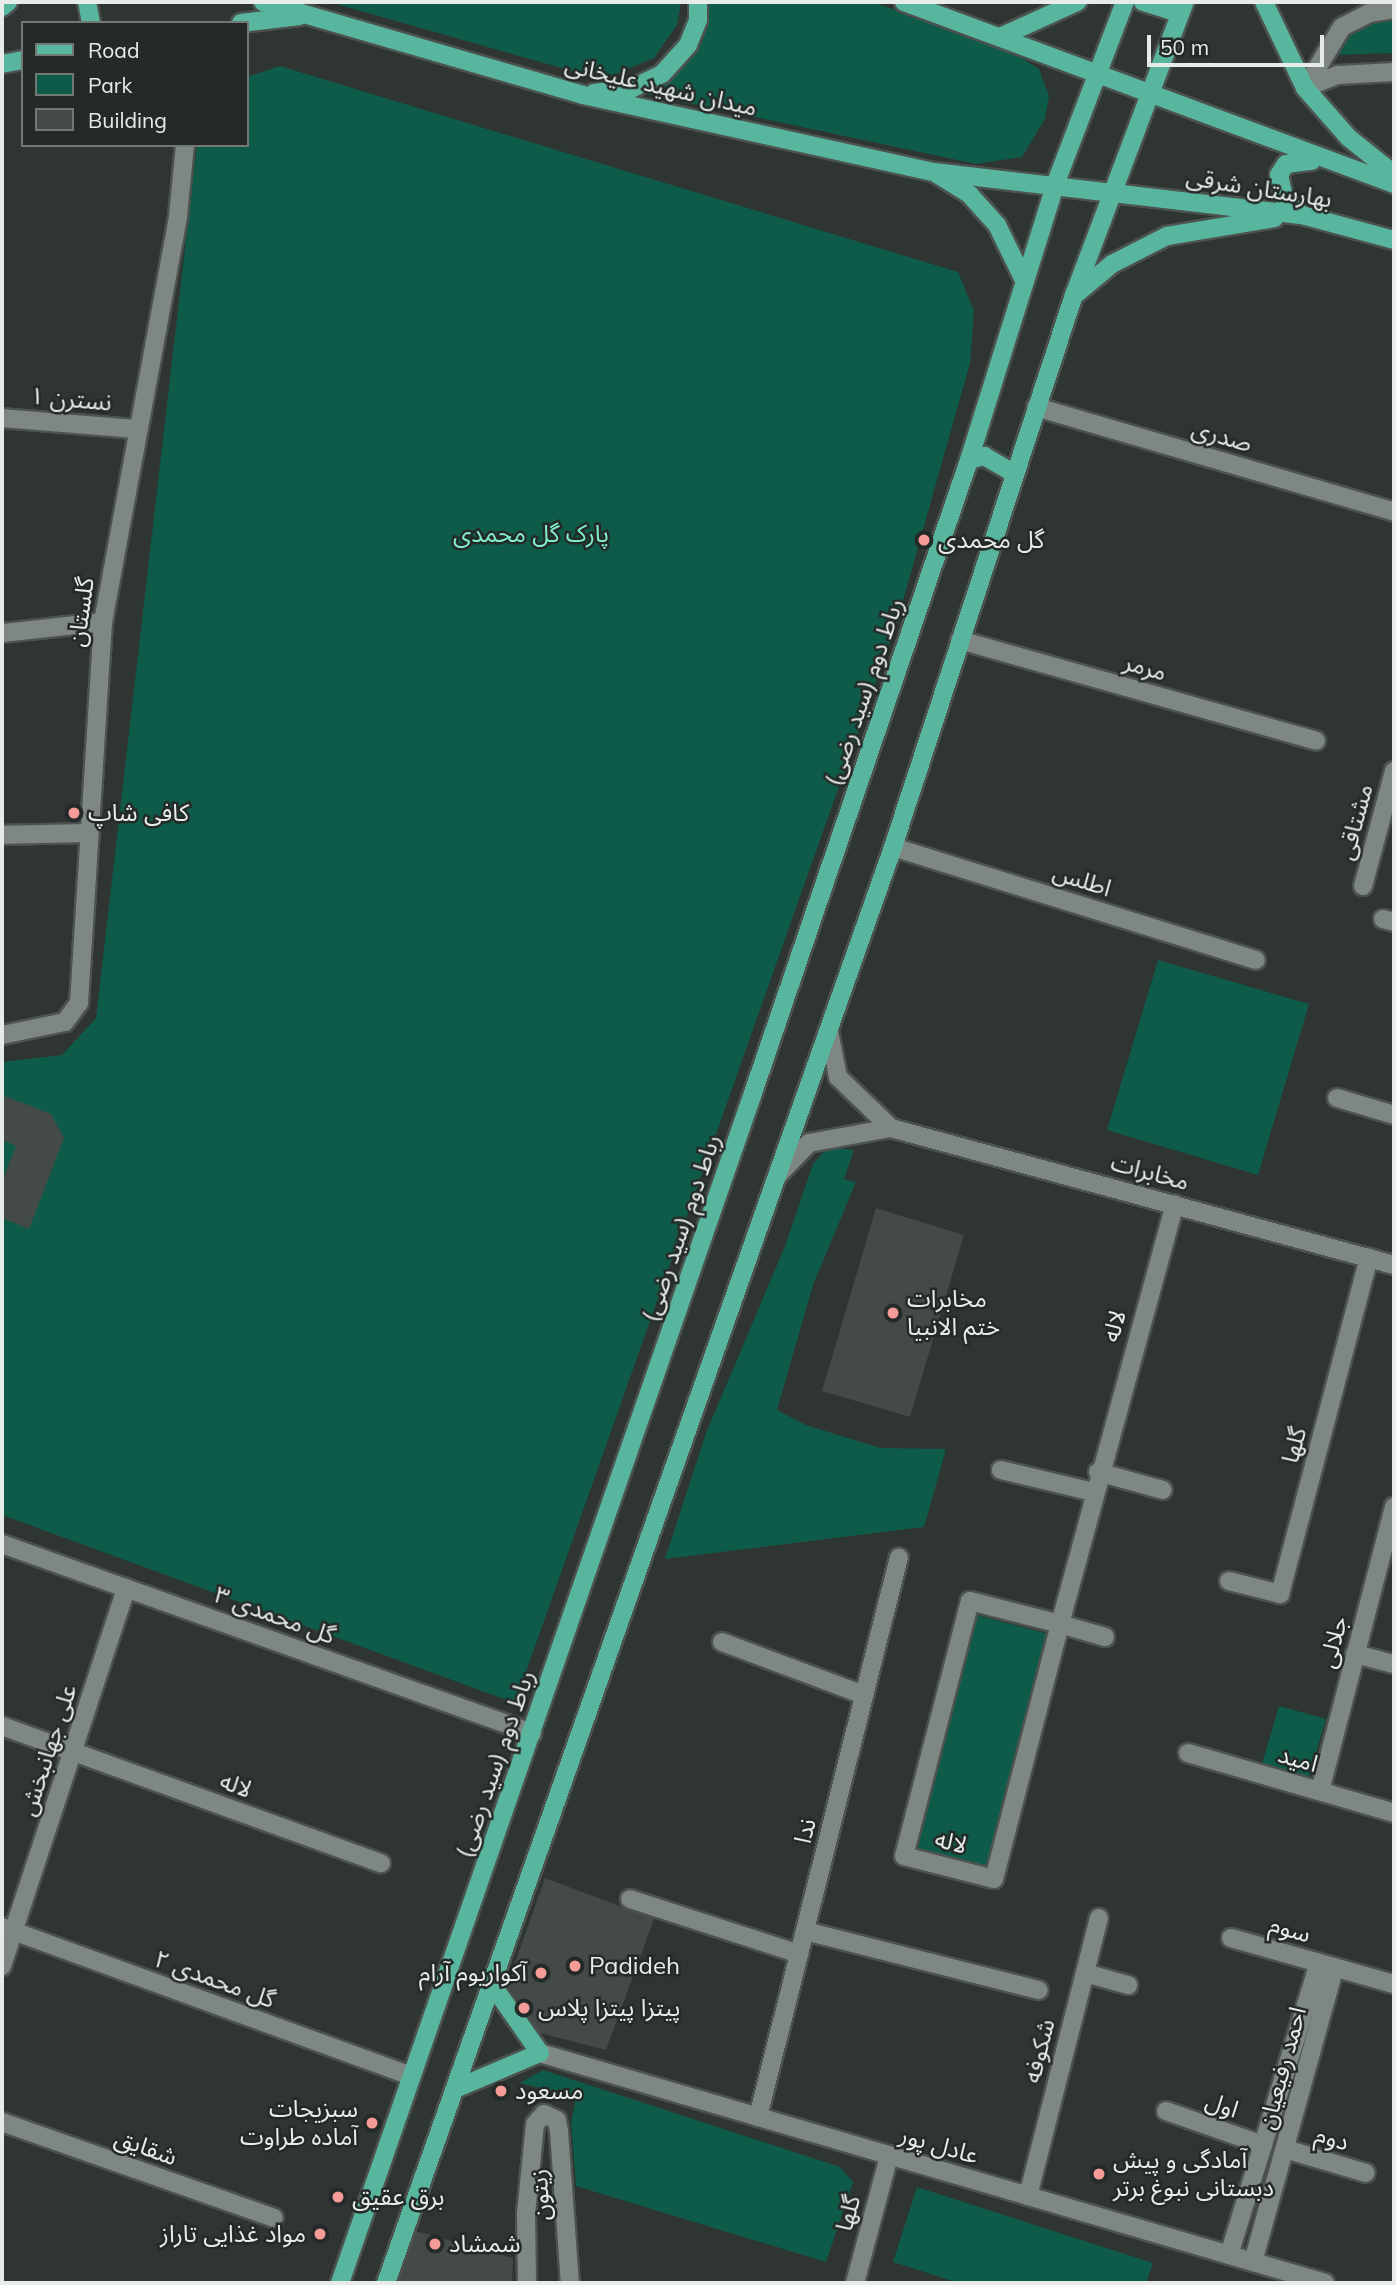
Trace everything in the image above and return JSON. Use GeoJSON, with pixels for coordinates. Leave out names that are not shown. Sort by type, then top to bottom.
{"type":"FeatureCollection","features":[{"type":"Feature","properties":{"kind":"main road"},"geometry":{"type":"LineString","coordinates":[[2,4],[8,2]]}},
{"type":"Feature","properties":{"kind":"main road"},"geometry":{"type":"LineString","coordinates":[[87,2],[91,21]]}},
{"type":"Feature","properties":{"kind":"main road","name":"میدان شهید علیخانی"},"geometry":{"type":"LineString","coordinates":[[263,2],[583,95],[934,172],[1114,193]]}},
{"type":"Feature","properties":{"kind":"main road"},"geometry":{"type":"LineString","coordinates":[[583,95],[633,88],[662,74],[688,45],[698,20],[698,2]]}},
{"type":"Feature","properties":{"kind":"main road"},"geometry":{"type":"LineString","coordinates":[[904,2],[1151,97]]}},
{"type":"Feature","properties":{"kind":"main road"},"geometry":{"type":"LineString","coordinates":[[1000,37],[1077,2]]}},
{"type":"Feature","properties":{"kind":"main road"},"geometry":{"type":"LineString","coordinates":[[1055,186],[1093,75],[1125,2]]}},
{"type":"Feature","properties":{"kind":"main road"},"geometry":{"type":"LineString","coordinates":[[1143,2],[1169,10],[1183,2]]}},
{"type":"Feature","properties":{"kind":"main road"},"geometry":{"type":"LineString","coordinates":[[386,2283],[893,847],[1074,295],[1151,97],[1183,2]]}},
{"type":"Feature","properties":{"kind":"main road"},"geometry":{"type":"LineString","coordinates":[[1264,2],[1305,88],[1349,138],[1394,174]]}},
{"type":"Feature","properties":{"kind":"main road"},"geometry":{"type":"LineString","coordinates":[[248,22],[310,15]]}},
{"type":"Feature","properties":{"kind":"main road"},"geometry":{"type":"LineString","coordinates":[[2,64],[21,60]]}},
{"type":"Feature","properties":{"kind":"main road","name":"بهارستان شرقی"},"geometry":{"type":"LineString","coordinates":[[1151,97],[1319,161],[1394,184]]}},
{"type":"Feature","properties":{"kind":"main road"},"geometry":{"type":"LineString","coordinates":[[1302,215],[1285,201],[1279,175],[1296,160],[1319,161]]}},
{"type":"Feature","properties":{"kind":"main road"},"geometry":{"type":"LineString","coordinates":[[934,172],[970,195],[997,225],[1024,280]]}},
{"type":"Feature","properties":{"kind":"main road","name":"رباط دوم (سید رضی)"},"geometry":{"type":"LineString","coordinates":[[341,2283],[969,460],[1055,186]]}},
{"type":"Feature","properties":{"kind":"main road","name":"بهارستان شرقی"},"geometry":{"type":"LineString","coordinates":[[1114,193],[1302,215],[1394,240]]}},
{"type":"Feature","properties":{"kind":"main road"},"geometry":{"type":"LineString","coordinates":[[1074,295],[1112,264],[1167,236],[1302,215]]}},
{"type":"Feature","properties":{"kind":"main road"},"geometry":{"type":"LineString","coordinates":[[969,460],[984,456],[1014,473]]}},
{"type":"Feature","properties":{"kind":"main road"},"geometry":{"type":"LineString","coordinates":[[455,2089],[540,2053],[493,1986]]}},
{"type":"Feature","properties":{"kind":"street"},"geometry":{"type":"LineString","coordinates":[[1361,2],[1391,9]]}},
{"type":"Feature","properties":{"kind":"street"},"geometry":{"type":"LineString","coordinates":[[1305,88],[1342,27],[1391,9]]}},
{"type":"Feature","properties":{"kind":"street"},"geometry":{"type":"LineString","coordinates":[[1305,88],[1338,75],[1394,72]]}},
{"type":"Feature","properties":{"kind":"street","name":"گلستان"},"geometry":{"type":"LineString","coordinates":[[2,1035],[65,1022],[79,1003],[103,622],[136,429],[178,216],[185,147]]}},
{"type":"Feature","properties":{"kind":"street","name":"صدری"},"geometry":{"type":"LineString","coordinates":[[1036,407],[1394,512]]}},
{"type":"Feature","properties":{"kind":"street","name":"نسترن ۱"},"geometry":{"type":"LineString","coordinates":[[2,418],[136,429]]}},
{"type":"Feature","properties":{"kind":"street"},"geometry":{"type":"LineString","coordinates":[[2,633],[103,622]]}},
{"type":"Feature","properties":{"kind":"street","name":"مرمر"},"geometry":{"type":"LineString","coordinates":[[960,640],[1316,741]]}},
{"type":"Feature","properties":{"kind":"street","name":"مشتاقی"},"geometry":{"type":"LineString","coordinates":[[1363,886],[1394,771]]}},
{"type":"Feature","properties":{"kind":"street"},"geometry":{"type":"LineString","coordinates":[[2,835],[88,832]]}},
{"type":"Feature","properties":{"kind":"street","name":"اطلس"},"geometry":{"type":"LineString","coordinates":[[893,847],[1256,960]]}},
{"type":"Feature","properties":{"kind":"street"},"geometry":{"type":"LineString","coordinates":[[829,1031],[838,1077],[891,1128]]}},
{"type":"Feature","properties":{"kind":"street"},"geometry":{"type":"LineString","coordinates":[[1337,1098],[1394,1115]]}},
{"type":"Feature","properties":{"kind":"street"},"geometry":{"type":"LineString","coordinates":[[778,1176],[808,1143],[891,1128]]}},
{"type":"Feature","properties":{"kind":"street","name":"مخابرات"},"geometry":{"type":"LineString","coordinates":[[891,1128],[1394,1265]]}},
{"type":"Feature","properties":{"kind":"street","name":"لاله"},"geometry":{"type":"LineString","coordinates":[[1105,1637],[1060,1624],[970,1601],[904,1856],[994,1879],[1060,1624],[1098,1472],[1175,1204]]}},
{"type":"Feature","properties":{"kind":"street","name":"گلها"},"geometry":{"type":"LineString","coordinates":[[1229,1581],[1280,1594],[1369,1258]]}},
{"type":"Feature","properties":{"kind":"street"},"geometry":{"type":"LineString","coordinates":[[1001,1470],[1093,1492]]}},
{"type":"Feature","properties":{"kind":"street"},"geometry":{"type":"LineString","coordinates":[[1098,1472],[1163,1490]]}},
{"type":"Feature","properties":{"kind":"street","name":"جلالی"},"geometry":{"type":"LineString","coordinates":[[1320,1791],[1394,1506]]}},
{"type":"Feature","properties":{"kind":"street","name":"گل محمدی ۳"},"geometry":{"type":"LineString","coordinates":[[2,1544],[532,1733]]}},
{"type":"Feature","properties":{"kind":"street","name":"ندا"},"geometry":{"type":"LineString","coordinates":[[758,2117],[899,1557]]}},
{"type":"Feature","properties":{"kind":"street","name":"علی جهانبخش"},"geometry":{"type":"LineString","coordinates":[[2,1966],[8,1929],[74,1753],[125,1588]]}},
{"type":"Feature","properties":{"kind":"street"},"geometry":{"type":"LineString","coordinates":[[722,1642],[864,1695]]}},
{"type":"Feature","properties":{"kind":"street"},"geometry":{"type":"LineString","coordinates":[[1355,1654],[1394,1664]]}},
{"type":"Feature","properties":{"kind":"street","name":"لاله"},"geometry":{"type":"LineString","coordinates":[[2,1726],[381,1863]]}},
{"type":"Feature","properties":{"kind":"street","name":"امید"},"geometry":{"type":"LineString","coordinates":[[1188,1753],[1394,1813]]}},
{"type":"Feature","properties":{"kind":"street"},"geometry":{"type":"LineString","coordinates":[[630,1899],[799,1954]]}},
{"type":"Feature","properties":{"kind":"street","name":"شکوفه"},"geometry":{"type":"LineString","coordinates":[[1028,2196],[1099,1918]]}},
{"type":"Feature","properties":{"kind":"street","name":"گل محمدی ۲"},"geometry":{"type":"LineString","coordinates":[[8,1929],[412,2076]]}},
{"type":"Feature","properties":{"kind":"street"},"geometry":{"type":"LineString","coordinates":[[805,1930],[1039,1990]]}},
{"type":"Feature","properties":{"kind":"street","name":"سوم"},"geometry":{"type":"LineString","coordinates":[[1231,1938],[1394,1984]]}},
{"type":"Feature","properties":{"kind":"street"},"geometry":{"type":"LineString","coordinates":[[1229,2255],[1262,2145],[1327,1965]]}},
{"type":"Feature","properties":{"kind":"street","name":"احمد رفیعیان"},"geometry":{"type":"LineString","coordinates":[[1253,2262],[1285,2149],[1327,1965]]}},
{"type":"Feature","properties":{"kind":"street"},"geometry":{"type":"LineString","coordinates":[[1084,1973],[1128,1985]]}},
{"type":"Feature","properties":{"kind":"street","name":"عادل پور"},"geometry":{"type":"LineString","coordinates":[[540,2053],[1325,2283]]}},
{"type":"Feature","properties":{"kind":"street","name":"اول"},"geometry":{"type":"LineString","coordinates":[[1166,2111],[1262,2145]]}},
{"type":"Feature","properties":{"kind":"street","name":"زیتون"},"geometry":{"type":"LineString","coordinates":[[527,2283],[527,2201],[535,2124],[544,2114],[558,2120],[570,2283]]}},
{"type":"Feature","properties":{"kind":"street","name":"شقایق"},"geometry":{"type":"LineString","coordinates":[[2,2122],[274,2218]]}},
{"type":"Feature","properties":{"kind":"street","name":"دوم"},"geometry":{"type":"LineString","coordinates":[[1285,2149],[1366,2173]]}},
{"type":"Feature","properties":{"kind":"street","name":"گلها"},"geometry":{"type":"LineString","coordinates":[[855,2283],[889,2156]]}},
{"type":"Feature","properties":{"kind":"green space"},"geometry":{"type":"Polygon","coordinates":[[[329,2],[681,2],[677,25],[654,58],[611,76],[590,76],[329,2]]]}},
{"type":"Feature","properties":{"kind":"green space"},"geometry":{"type":"Polygon","coordinates":[[[710,2],[873,2],[1012,52],[1039,69],[1049,96],[1045,119],[1022,157],[976,164],[646,94],[669,80],[703,40],[710,2]]]}},
{"type":"Feature","properties":{"kind":"green space"},"geometry":{"type":"Polygon","coordinates":[[[1394,21],[1394,53],[1331,55],[1350,34],[1375,22],[1394,21]]]}},
{"type":"Feature","properties":{"kind":"green space","name":"پارک گل محمدی"},"geometry":{"type":"Polygon","coordinates":[[[280,66],[958,272],[974,311],[970,363],[897,622],[515,1703],[2,1515],[2,1062],[62,1055],[96,1018],[197,147],[248,147],[248,77],[280,66]]]}},
{"type":"Feature","properties":{"kind":"green space"},"geometry":{"type":"Polygon","coordinates":[[[1158,960],[1309,1004],[1258,1175],[1107,1130],[1158,960]]]}},
{"type":"Feature","properties":{"kind":"green space"},"geometry":{"type":"Polygon","coordinates":[[[828,1147],[854,1150],[844,1179],[856,1182],[813,1285],[777,1410],[806,1425],[880,1448],[946,1449],[924,1527],[665,1559],[706,1433],[785,1246],[813,1164],[828,1147]]]}},
{"type":"Feature","properties":{"kind":"green space"},"geometry":{"type":"Polygon","coordinates":[[[976,1615],[1048,1634],[987,1866],[915,1848],[976,1615]]]}},
{"type":"Feature","properties":{"kind":"green space"},"geometry":{"type":"Polygon","coordinates":[[[1279,1706],[1326,1719],[1309,1777],[1262,1764],[1279,1706]]]}},
{"type":"Feature","properties":{"kind":"green space"},"geometry":{"type":"Polygon","coordinates":[[[543,2070],[840,2167],[853,2182],[826,2262],[576,2186],[571,2124],[576,2097],[520,2083],[543,2070]]]}},
{"type":"Feature","properties":{"kind":"green space"},"geometry":{"type":"Polygon","coordinates":[[[917,2187],[1153,2263],[1146,2283],[959,2283],[893,2262],[917,2187]]]}},
{"type":"Feature","properties":{"kind":"building"},"geometry":{"type":"Polygon","coordinates":[[[2,1095],[51,1114],[64,1138],[29,1229],[2,1218],[2,1182],[16,1146],[2,1140],[2,1095]]]}},
{"type":"Feature","properties":{"kind":"building","name":"مخابرات ختم الانبیا"},"geometry":{"type":"Polygon","coordinates":[[[876,1208],[964,1235],[910,1417],[822,1391],[876,1208]]]}},
{"type":"Feature","properties":{"kind":"building","name":"Padideh"},"geometry":{"type":"Polygon","coordinates":[[[545,1878],[654,1919],[606,2050],[540,2033],[507,1985],[545,1878]]]}},
{"type":"Feature","properties":{"kind":"building","name":"شمشاد"},"geometry":{"type":"Polygon","coordinates":[[[416,2231],[513,2258],[512,2283],[398,2283],[416,2231]]]}},
{"type":"Feature","properties":{"kind":"place","name":"گل محمدی"},"geometry":{"type":"Point","coordinates":[924,540]}},
{"type":"Feature","properties":{"kind":"place","name":"کافی شاپ"},"geometry":{"type":"Point","coordinates":[74,813]}},
{"type":"Feature","properties":{"kind":"place","name":"مخابرات ختم الانبیا"},"geometry":{"type":"Point","coordinates":[893,1313]}},
{"type":"Feature","properties":{"kind":"place","name":"Padideh"},"geometry":{"type":"Point","coordinates":[575,1966]}},
{"type":"Feature","properties":{"kind":"place","name":"آکواریوم آرام"},"geometry":{"type":"Point","coordinates":[541,1973]}},
{"type":"Feature","properties":{"kind":"place","name":"پیتزا پیتزا پلاس"},"geometry":{"type":"Point","coordinates":[524,2008]}},
{"type":"Feature","properties":{"kind":"place","name":"مسعود"},"geometry":{"type":"Point","coordinates":[501,2091]}},
{"type":"Feature","properties":{"kind":"place","name":"سبزیجات آماده طراوت"},"geometry":{"type":"Point","coordinates":[372,2123]}},
{"type":"Feature","properties":{"kind":"place","name":"آمادگی و پیش دبستانی نبوغ برتر"},"geometry":{"type":"Point","coordinates":[1099,2174]}},
{"type":"Feature","properties":{"kind":"place","name":"برق عقیق"},"geometry":{"type":"Point","coordinates":[338,2197]}},
{"type":"Feature","properties":{"kind":"place","name":"مواد غذایی تاراز"},"geometry":{"type":"Point","coordinates":[320,2234]}},
{"type":"Feature","properties":{"kind":"place","name":"شمشاد"},"geometry":{"type":"Point","coordinates":[435,2244]}}]}
